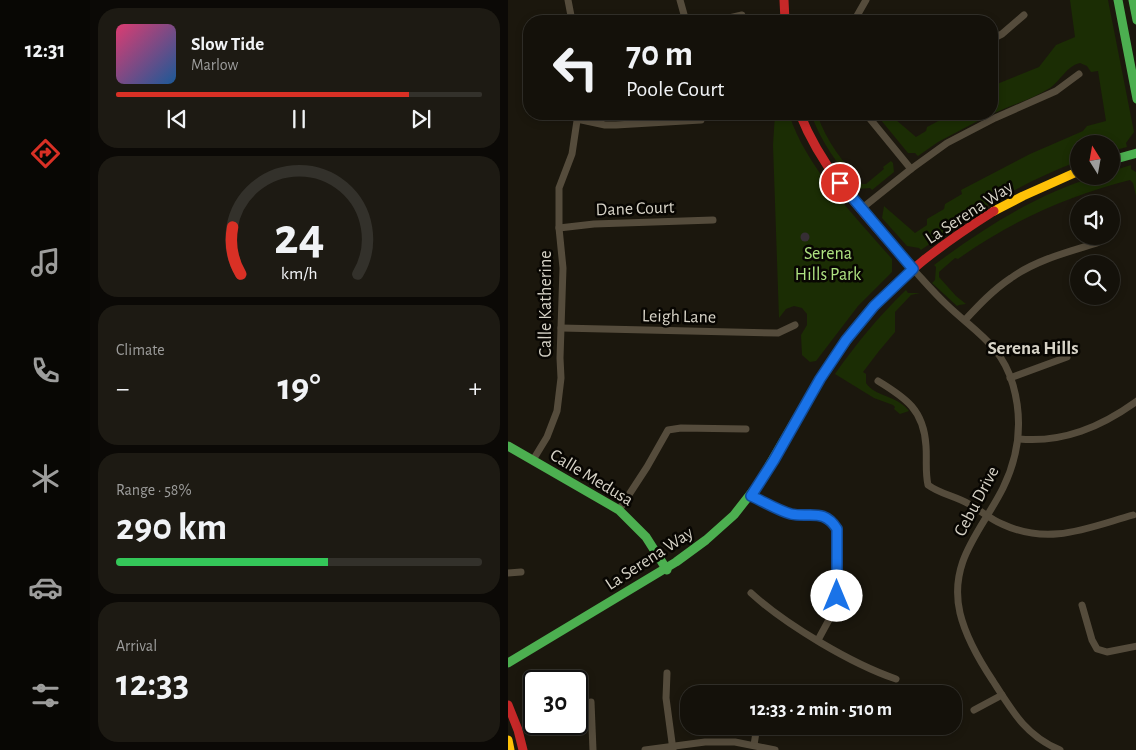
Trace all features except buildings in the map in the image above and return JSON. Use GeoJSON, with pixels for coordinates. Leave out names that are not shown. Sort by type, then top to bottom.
{"type":"FeatureCollection","features":[{"type":"Feature","properties":{"kind":"main road"},"geometry":{"type":"LineString","coordinates":[[784,0],[785,15]]}},
{"type":"Feature","properties":{"kind":"main road"},"geometry":{"type":"LineString","coordinates":[[1118,0],[1136,98]]}},
{"type":"Feature","properties":{"kind":"main road"},"geometry":{"type":"LineString","coordinates":[[1132,0],[1136,20]]}},
{"type":"Feature","properties":{"kind":"main road"},"geometry":{"type":"LineString","coordinates":[[803,120],[813,144],[824,161],[861,209],[913,269]]}},
{"type":"Feature","properties":{"kind":"main road"},"geometry":{"type":"LineString","coordinates":[[1120,158],[1136,153]]}},
{"type":"Feature","properties":{"kind":"main road","name":"La Serena Way"},"geometry":{"type":"LineString","coordinates":[[508,664],[667,570],[710,537],[751,496],[774,460],[820,379],[846,340],[874,306],[913,269],[962,231],[996,210],[1070,175]]}},
{"type":"Feature","properties":{"kind":"main road","name":"Calle Medusa"},"geometry":{"type":"LineString","coordinates":[[508,446],[619,510],[642,529],[656,548],[667,570]]}},
{"type":"Feature","properties":{"kind":"main road"},"geometry":{"type":"LineString","coordinates":[[508,705],[518,730],[523,750]]}},
{"type":"Feature","properties":{"kind":"main road"},"geometry":{"type":"LineString","coordinates":[[508,740],[510,750]]}},
{"type":"Feature","properties":{"kind":"street"},"geometry":{"type":"LineString","coordinates":[[568,0],[571,15]]}},
{"type":"Feature","properties":{"kind":"street"},"geometry":{"type":"LineString","coordinates":[[680,0],[684,15]]}},
{"type":"Feature","properties":{"kind":"street"},"geometry":{"type":"LineString","coordinates":[[857,15],[866,0]]}},
{"type":"Feature","properties":{"kind":"street"},"geometry":{"type":"LineString","coordinates":[[998,36],[1024,15]]}},
{"type":"Feature","properties":{"kind":"street"},"geometry":{"type":"LineString","coordinates":[[998,117],[1056,91],[1079,74]]}},
{"type":"Feature","properties":{"kind":"street","name":"Calle Katherine"},"geometry":{"type":"LineString","coordinates":[[533,460],[547,437],[557,411],[561,378],[563,268],[558,228],[559,188],[572,154],[577,120]]}},
{"type":"Feature","properties":{"kind":"street"},"geometry":{"type":"LineString","coordinates":[[590,120],[605,125],[702,120]]}},
{"type":"Feature","properties":{"kind":"street"},"geometry":{"type":"LineString","coordinates":[[871,120],[911,169]]}},
{"type":"Feature","properties":{"kind":"street"},"geometry":{"type":"LineString","coordinates":[[861,209],[947,143],[992,120]]}},
{"type":"Feature","properties":{"kind":"street","name":"Dane Court"},"geometry":{"type":"LineString","coordinates":[[558,228],[594,224],[713,220]]}},
{"type":"Feature","properties":{"kind":"street"},"geometry":{"type":"LineString","coordinates":[[965,320],[995,290],[1012,277],[1049,259],[1091,245]]}},
{"type":"Feature","properties":{"kind":"street","name":"Cebu Drive"},"geometry":{"type":"LineString","coordinates":[[913,269],[948,306],[994,347],[1010,378],[1017,404],[1019,439],[1012,468],[1003,489],[986,515],[963,559],[959,576],[960,611],[972,647],[1024,726],[1049,745],[1060,750]]}},
{"type":"Feature","properties":{"kind":"street","name":"Leigh Lane"},"geometry":{"type":"LineString","coordinates":[[561,328],[778,333],[795,325]]}},
{"type":"Feature","properties":{"kind":"street"},"geometry":{"type":"LineString","coordinates":[[1010,378],[1066,357]]}},
{"type":"Feature","properties":{"kind":"street"},"geometry":{"type":"LineString","coordinates":[[878,381],[909,402],[918,413],[924,428],[928,485],[937,491],[958,498],[986,515],[1015,529],[1029,533],[1047,535],[1067,533],[1133,515]]}},
{"type":"Feature","properties":{"kind":"street"},"geometry":{"type":"LineString","coordinates":[[1019,439],[1048,440],[1064,437],[1119,414],[1136,401]]}},
{"type":"Feature","properties":{"kind":"street"},"geometry":{"type":"LineString","coordinates":[[619,510],[668,430],[681,428],[746,429]]}},
{"type":"Feature","properties":{"kind":"street"},"geometry":{"type":"LineString","coordinates":[[751,496],[791,514],[822,516],[831,520],[837,529],[837,596],[831,616],[818,640]]}},
{"type":"Feature","properties":{"kind":"street"},"geometry":{"type":"LineString","coordinates":[[508,573],[521,572]]}},
{"type":"Feature","properties":{"kind":"street"},"geometry":{"type":"LineString","coordinates":[[751,593],[763,604],[818,640],[878,672],[896,679]]}},
{"type":"Feature","properties":{"kind":"street"},"geometry":{"type":"LineString","coordinates":[[1082,605],[1092,640],[1097,649],[1107,652],[1136,646]]}},
{"type":"Feature","properties":{"kind":"street"},"geometry":{"type":"LineString","coordinates":[[667,673],[666,698],[673,748]]}},
{"type":"Feature","properties":{"kind":"street"},"geometry":{"type":"LineString","coordinates":[[974,710],[1002,695]]}},
{"type":"Feature","properties":{"kind":"street"},"geometry":{"type":"LineString","coordinates":[[591,702],[592,750]]}},
{"type":"Feature","properties":{"kind":"street"},"geometry":{"type":"LineString","coordinates":[[754,745],[756,735]]}},
{"type":"Feature","properties":{"kind":"street"},"geometry":{"type":"LineString","coordinates":[[645,750],[673,748],[705,742],[735,742],[775,750]]}},
{"type":"Feature","properties":{"kind":"green space"},"geometry":{"type":"Polygon","coordinates":[[[1070,0],[1108,0],[1134,132],[1126,143],[1127,147],[1120,149],[1120,135],[1074,135],[1083,131],[1087,126],[1106,121],[1098,71],[1091,72],[1087,66],[1080,63],[1071,67],[1050,88],[998,112],[998,84],[1039,67],[1056,45],[1075,37],[1070,0]]]}},
{"type":"Feature","properties":{"kind":"green space","name":"Serena Hills Park"},"geometry":{"type":"Polygon","coordinates":[[[775,120],[791,120],[807,154],[833,191],[892,259],[892,272],[858,306],[816,361],[810,362],[802,355],[801,335],[807,325],[807,314],[802,308],[794,306],[786,309],[779,318],[773,145],[775,120]]]}},
{"type":"Feature","properties":{"kind":"green space"},"geometry":{"type":"Polygon","coordinates":[[[814,120],[819,120],[836,151],[862,184],[866,184],[891,161],[894,172],[872,190],[870,188],[858,189],[831,153],[814,120]]]}},
{"type":"Feature","properties":{"kind":"green space"},"geometry":{"type":"Polygon","coordinates":[[[881,120],[896,120],[916,137],[926,131],[927,127],[940,120],[980,120],[938,142],[918,156],[915,153],[908,153],[881,120]]]}},
{"type":"Feature","properties":{"kind":"green space"},"geometry":{"type":"Polygon","coordinates":[[[1070,137],[1070,164],[997,200],[921,250],[907,246],[882,218],[884,206],[915,233],[927,225],[927,219],[944,209],[945,204],[962,194],[961,190],[1030,154],[1070,137]]]}},
{"type":"Feature","properties":{"kind":"green space"},"geometry":{"type":"Polygon","coordinates":[[[1131,165],[1131,169],[1136,172],[1136,196],[1133,183],[1130,180],[1120,183],[1120,168],[1131,165]]]}},
{"type":"Feature","properties":{"kind":"green space"},"geometry":{"type":"Polygon","coordinates":[[[1072,185],[1111,185],[1081,195],[1070,195],[1070,199],[1019,222],[958,259],[955,258],[939,272],[939,277],[966,304],[957,306],[932,283],[935,280],[936,267],[934,265],[1008,215],[1072,185]]]}},
{"type":"Feature","properties":{"kind":"green space"},"geometry":{"type":"Polygon","coordinates":[[[906,290],[908,293],[920,293],[911,295],[895,312],[895,332],[863,372],[866,374],[866,383],[870,388],[898,402],[909,411],[900,414],[894,409],[893,405],[874,398],[835,374],[868,330],[906,290]]]}},
{"type":"Feature","properties":{"kind":"traffic: fast"},"geometry":{"type":"LineString","coordinates":[[1118,0],[1137,99]]}},
{"type":"Feature","properties":{"kind":"traffic: fast"},"geometry":{"type":"LineString","coordinates":[[1133,0],[1137,20]]}},
{"type":"Feature","properties":{"kind":"traffic: fast"},"geometry":{"type":"LineString","coordinates":[[1120,158],[1137,153]]}},
{"type":"Feature","properties":{"kind":"traffic: fast"},"geometry":{"type":"LineString","coordinates":[[508,663],[676,562],[706,540],[734,515],[759,483],[810,395],[861,321]]}},
{"type":"Feature","properties":{"kind":"traffic: fast"},"geometry":{"type":"LineString","coordinates":[[508,446],[619,510],[646,537],[667,570]]}},
{"type":"Feature","properties":{"kind":"traffic: slow"},"geometry":{"type":"LineString","coordinates":[[994,211],[1070,175]]}},
{"type":"Feature","properties":{"kind":"traffic: slow"},"geometry":{"type":"LineString","coordinates":[[508,740],[510,750]]}},
{"type":"Feature","properties":{"kind":"traffic: jam"},"geometry":{"type":"LineString","coordinates":[[784,0],[785,15]]}},
{"type":"Feature","properties":{"kind":"traffic: jam"},"geometry":{"type":"LineString","coordinates":[[803,120],[810,136],[835,177],[865,215],[913,269]]}},
{"type":"Feature","properties":{"kind":"traffic: jam"},"geometry":{"type":"LineString","coordinates":[[861,321],[890,289],[906,275],[958,235],[994,211]]}},
{"type":"Feature","properties":{"kind":"traffic: jam"},"geometry":{"type":"LineString","coordinates":[[508,705],[518,730],[523,750]]}},
{"type":"Feature","properties":{"kind":"district","name":"Serena Hills"},"geometry":{"type":"Point","coordinates":[1033,347]}},
{"type":"Feature","properties":{"kind":"route"},"geometry":{"type":"LineString","coordinates":[[837,596],[837,529],[831,520],[822,516],[791,514],[751,496],[774,460],[820,379],[846,340],[874,306],[913,269],[840,183]]}}]}
